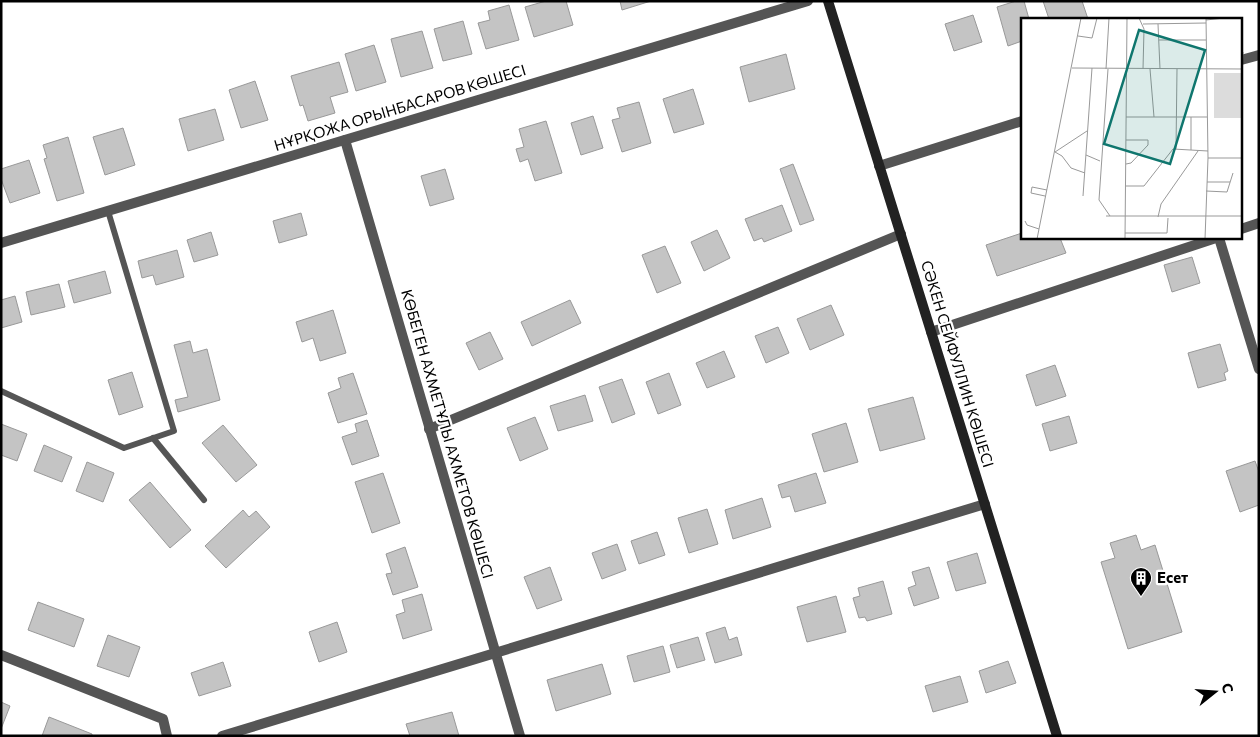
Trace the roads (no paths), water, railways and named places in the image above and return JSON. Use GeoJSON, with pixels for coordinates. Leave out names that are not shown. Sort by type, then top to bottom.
{"type":"FeatureCollection","features":[{"type":"Feature","properties":{"kind":"street","name":"НҰРҚОЖА ОРЫНБАСАРОВ КӨШЕСІ"},"geometry":{"type":"LineString","coordinates":[[1,243],[808,1]]}},
{"type":"Feature","properties":{"kind":"street","name":"СӘКЕН СЕЙФУЛЛИН КӨШЕСІ"},"geometry":{"type":"LineString","coordinates":[[828,1],[1057,736]]}},
{"type":"Feature","properties":{"kind":"street"},"geometry":{"type":"LineString","coordinates":[[1242,60],[1259,55]]}},
{"type":"Feature","properties":{"kind":"street"},"geometry":{"type":"LineString","coordinates":[[879,166],[1021,121]]}},
{"type":"Feature","properties":{"kind":"street","name":"КӨБЕГЕН АХМЕТҰЛЫ АХМЕТОВ КӨШЕСІ"},"geometry":{"type":"LineString","coordinates":[[345,140],[520,736]]}},
{"type":"Feature","properties":{"kind":"street"},"geometry":{"type":"LineString","coordinates":[[1242,229],[1259,223]]}},
{"type":"Feature","properties":{"kind":"street"},"geometry":{"type":"LineString","coordinates":[[429,429],[901,234]]}},
{"type":"Feature","properties":{"kind":"street"},"geometry":{"type":"LineString","coordinates":[[931,332],[1215,239]]}},
{"type":"Feature","properties":{"kind":"street"},"geometry":{"type":"LineString","coordinates":[[1218,239],[1259,369]]}},
{"type":"Feature","properties":{"kind":"street"},"geometry":{"type":"LineString","coordinates":[[222,736],[985,504]]}},
{"type":"Feature","properties":{"kind":"street"},"geometry":{"type":"LineString","coordinates":[[1,655],[163,719],[167,736]]}},
{"type":"Feature","properties":{"kind":"lane"},"geometry":{"type":"LineString","coordinates":[[1,391],[124,448],[174,431],[108,211]]}},
{"type":"Feature","properties":{"kind":"lane"},"geometry":{"type":"LineString","coordinates":[[153,438],[204,500]]}},
{"type":"Feature","properties":{"kind":"place","name":"Есет"},"geometry":{"type":"Point","coordinates":[1141,597]}}]}
